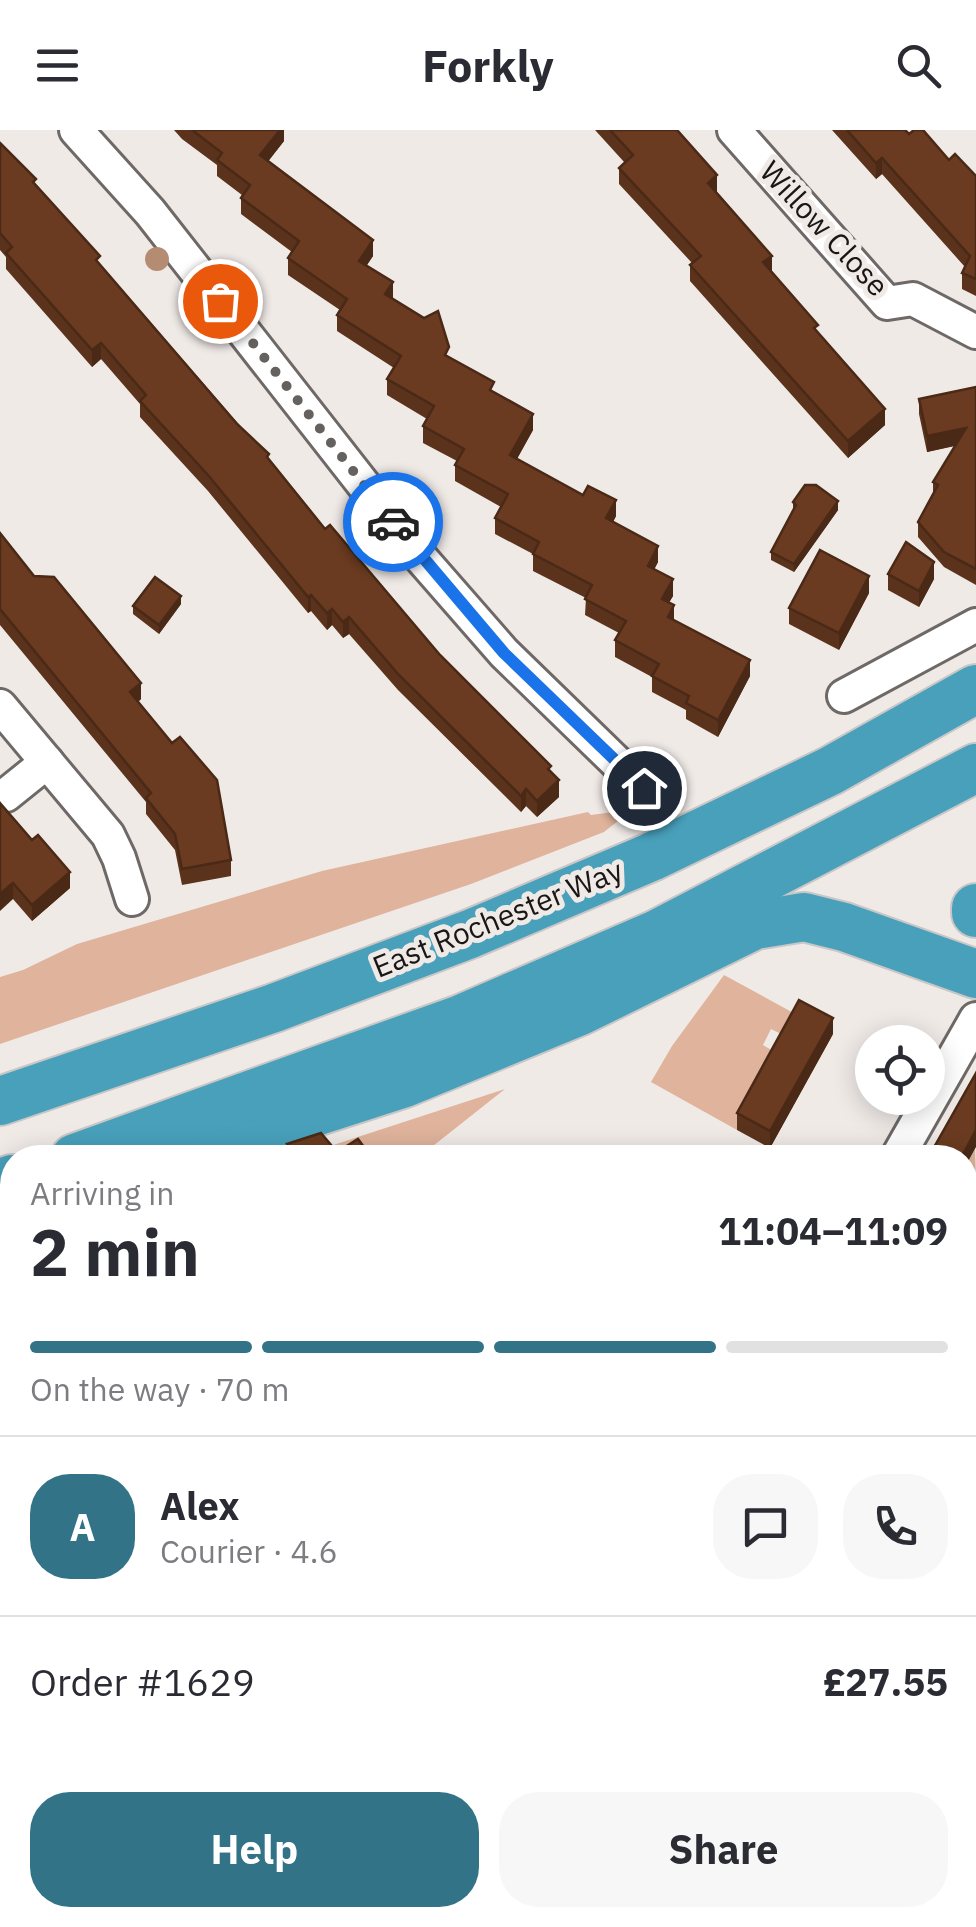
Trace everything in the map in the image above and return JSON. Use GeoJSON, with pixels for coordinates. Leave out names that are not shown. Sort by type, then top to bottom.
{"type":"FeatureCollection","features":[{"type":"Feature","properties":{"kind":"highway","name":"East Rochester Way"},"geometry":{"type":"LineString","coordinates":[[0,1101],[274,1008],[488,926],[650,857],[830,771],[976,689]]}},
{"type":"Feature","properties":{"kind":"highway"},"geometry":{"type":"LineString","coordinates":[[111,1145],[461,1018],[657,934],[976,768]]}},
{"type":"Feature","properties":{"kind":"highway"},"geometry":{"type":"LineString","coordinates":[[153,1145],[250,1132],[402,1084],[580,1011],[755,926],[804,917],[844,927],[976,974]]}},
{"type":"Feature","properties":{"kind":"street"},"geometry":{"type":"LineString","coordinates":[[76,130],[150,212],[421,558],[504,653],[644,788]]}},
{"type":"Feature","properties":{"kind":"street","name":"Willow Close"},"geometry":{"type":"LineString","coordinates":[[734,130],[887,303],[913,300],[976,332]]}},
{"type":"Feature","properties":{"kind":"street"},"geometry":{"type":"LineString","coordinates":[[844,696],[976,625]]}},
{"type":"Feature","properties":{"kind":"street"},"geometry":{"type":"LineString","coordinates":[[0,706],[108,835],[120,858],[132,900]]}},
{"type":"Feature","properties":{"kind":"street"},"geometry":{"type":"LineString","coordinates":[[6,795],[47,762]]}},
{"type":"Feature","properties":{"kind":"street"},"geometry":{"type":"LineString","coordinates":[[904,1145],[976,1019]]}},
{"type":"Feature","properties":{"kind":"shaded area"},"geometry":{"type":"Polygon","coordinates":[[[588,812],[613,812],[618,821],[604,832],[471,884],[0,1044],[0,977],[77,944],[322,871],[588,812]]]}},
{"type":"Feature","properties":{"kind":"shaded area"},"geometry":{"type":"Polygon","coordinates":[[[724,975],[799,1016],[787,1037],[771,1029],[763,1045],[778,1054],[737,1130],[651,1082],[724,975]]]}},
{"type":"Feature","properties":{"kind":"shaded area"},"geometry":{"type":"Polygon","coordinates":[[[505,1089],[434,1145],[333,1145],[505,1089]]]}},
{"type":"Feature","properties":{"kind":"building"},"geometry":{"type":"Polygon","coordinates":[[[192,130],[280,130],[260,155],[373,240],[359,261],[393,282],[385,294],[424,318],[438,311],[449,347],[445,355],[494,382],[490,390],[533,414],[510,455],[583,495],[588,486],[616,500],[606,518],[658,546],[648,566],[673,579],[662,599],[674,605],[668,617],[750,660],[718,720],[686,703],[689,696],[652,676],[659,664],[615,640],[626,621],[585,599],[592,585],[533,554],[539,542],[495,518],[508,494],[455,465],[464,449],[423,426],[434,406],[387,379],[401,356],[337,315],[347,299],[288,258],[299,241],[241,198],[250,185],[217,160],[222,153],[192,130]]]}},
{"type":"Feature","properties":{"kind":"building"},"geometry":{"type":"Polygon","coordinates":[[[610,130],[677,130],[717,175],[708,183],[772,256],[763,262],[885,409],[848,441],[690,265],[701,256],[619,168],[633,155],[610,130]]]}},
{"type":"Feature","properties":{"kind":"building"},"geometry":{"type":"Polygon","coordinates":[[[847,130],[905,130],[909,134],[923,130],[949,160],[955,154],[976,176],[976,279],[962,273],[970,256],[882,158],[876,163],[847,130]]]}},
{"type":"Feature","properties":{"kind":"building"},"geometry":{"type":"Polygon","coordinates":[[[0,143],[36,179],[33,182],[100,256],[96,260],[237,424],[269,454],[267,457],[325,529],[330,525],[440,655],[551,766],[548,769],[559,780],[537,801],[526,789],[521,796],[398,674],[349,617],[343,622],[332,609],[327,613],[311,595],[308,597],[208,475],[140,401],[146,395],[101,343],[92,350],[6,253],[12,247],[0,233],[0,143]]]}},
{"type":"Feature","properties":{"kind":"building"},"geometry":{"type":"Polygon","coordinates":[[[976,387],[976,569],[944,552],[918,522],[938,485],[933,482],[966,428],[927,436],[919,399],[976,387]]]}},
{"type":"Feature","properties":{"kind":"building"},"geometry":{"type":"Polygon","coordinates":[[[805,485],[816,485],[838,501],[794,564],[771,552],[796,505],[793,502],[805,485]]]}},
{"type":"Feature","properties":{"kind":"building"},"geometry":{"type":"Polygon","coordinates":[[[0,533],[34,576],[54,577],[141,683],[130,692],[172,743],[180,737],[217,780],[231,860],[182,869],[175,834],[146,798],[151,793],[0,609],[0,533]]]}},
{"type":"Feature","properties":{"kind":"building"},"geometry":{"type":"Polygon","coordinates":[[[906,542],[934,562],[919,591],[888,574],[906,542]]]}},
{"type":"Feature","properties":{"kind":"building"},"geometry":{"type":"Polygon","coordinates":[[[820,550],[869,576],[839,633],[789,608],[820,550]]]}},
{"type":"Feature","properties":{"kind":"building"},"geometry":{"type":"Polygon","coordinates":[[[155,577],[181,596],[159,625],[133,606],[155,577]]]}},
{"type":"Feature","properties":{"kind":"building"},"geometry":{"type":"Polygon","coordinates":[[[0,803],[32,840],[38,835],[70,872],[32,905],[13,883],[0,894],[0,803]]]}},
{"type":"Feature","properties":{"kind":"building"},"geometry":{"type":"Polygon","coordinates":[[[799,1000],[833,1018],[770,1131],[737,1113],[799,1000]]]}},
{"type":"Feature","properties":{"kind":"building"},"geometry":{"type":"Polygon","coordinates":[[[976,1073],[976,1130],[968,1145],[935,1145],[976,1073]]]}},
{"type":"Feature","properties":{"kind":"building"},"geometry":{"type":"Polygon","coordinates":[[[321,1133],[331,1145],[288,1145],[321,1133]]]}},
{"type":"Feature","properties":{"kind":"way so far"},"geometry":{"type":"LineString","coordinates":[[220,301],[393,522]]}},
{"type":"Feature","properties":{"kind":"route"},"geometry":{"type":"LineString","coordinates":[[393,522],[504,653],[644,788]]}}]}
